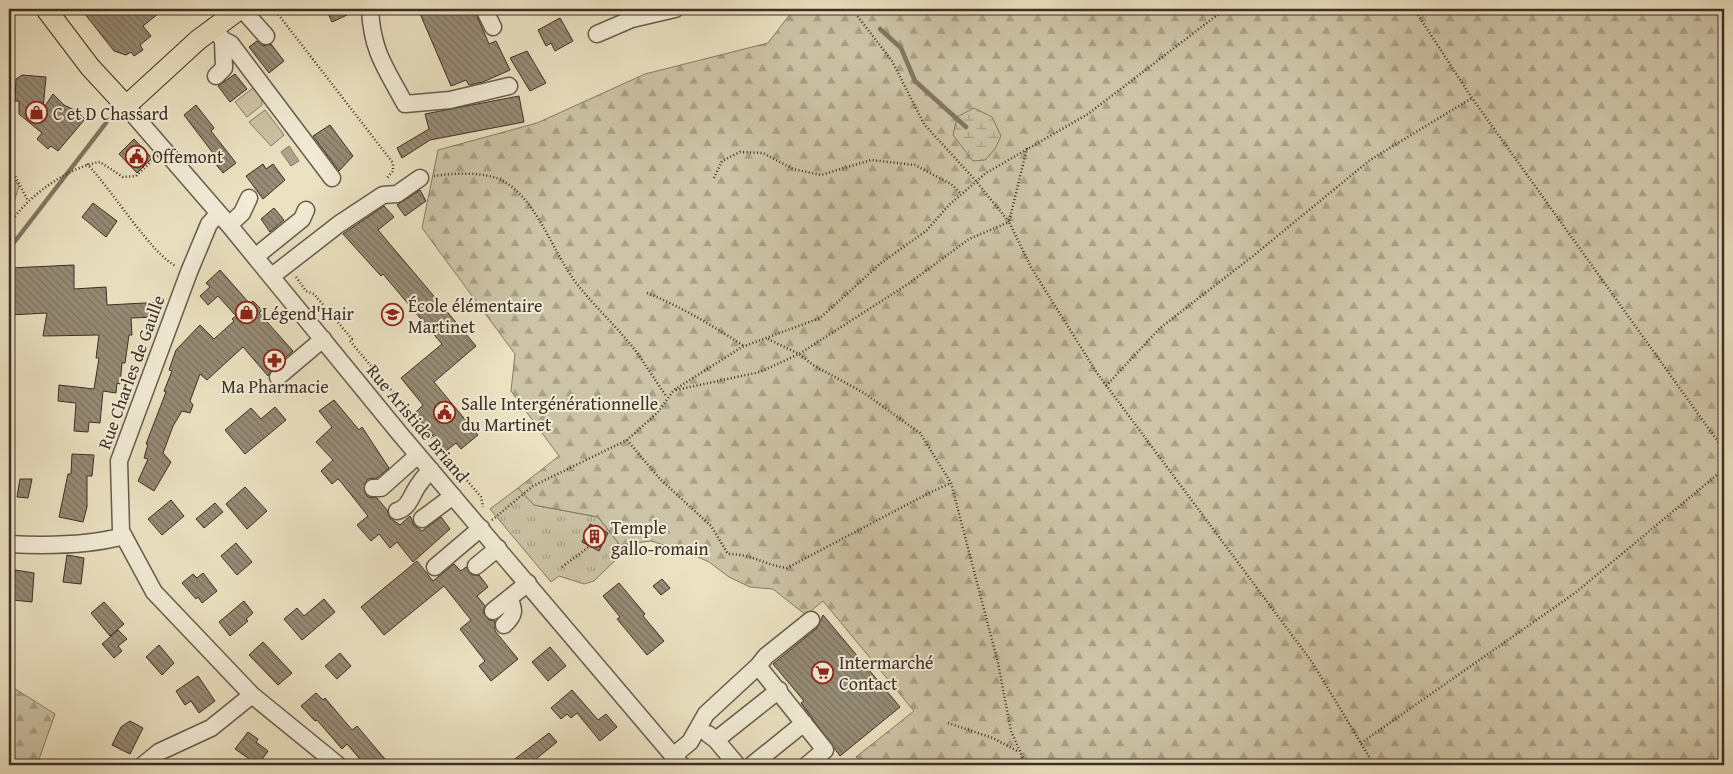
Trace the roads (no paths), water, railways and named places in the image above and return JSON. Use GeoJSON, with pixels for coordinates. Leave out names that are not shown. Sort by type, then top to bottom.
{"type":"FeatureCollection","features":[{"type":"Feature","properties":{"kind":"main road"},"geometry":{"type":"LineString","coordinates":[[46,9],[90,67],[126,106],[218,34],[241,9]]}},
{"type":"Feature","properties":{"kind":"street"},"geometry":{"type":"LineString","coordinates":[[241,9],[266,36]]}},
{"type":"Feature","properties":{"kind":"street"},"geometry":{"type":"LineString","coordinates":[[370,9],[371,33],[375,49],[405,104],[450,100],[509,86]]}},
{"type":"Feature","properties":{"kind":"street"},"geometry":{"type":"LineString","coordinates":[[484,9],[493,27]]}},
{"type":"Feature","properties":{"kind":"street"},"geometry":{"type":"LineString","coordinates":[[597,34],[630,14],[675,9]]}},
{"type":"Feature","properties":{"kind":"street"},"geometry":{"type":"LineString","coordinates":[[216,76],[224,68],[218,34]]}},
{"type":"Feature","properties":{"kind":"street"},"geometry":{"type":"LineString","coordinates":[[218,34],[236,51],[332,178]]}},
{"type":"Feature","properties":{"kind":"street","name":"Rue Aristide Briand"},"geometry":{"type":"LineString","coordinates":[[126,106],[272,276],[418,455],[677,761]]}},
{"type":"Feature","properties":{"kind":"street"},"geometry":{"type":"LineString","coordinates":[[272,276],[346,219],[383,195],[396,194],[420,178]]}},
{"type":"Feature","properties":{"kind":"street","name":"Rue Charles de Gaulle"},"geometry":{"type":"LineString","coordinates":[[249,198],[242,213],[208,224],[189,272],[119,461],[121,531],[154,592],[252,695],[338,765]]}},
{"type":"Feature","properties":{"kind":"street"},"geometry":{"type":"LineString","coordinates":[[255,258],[302,219],[306,210]]}},
{"type":"Feature","properties":{"kind":"street"},"geometry":{"type":"LineString","coordinates":[[278,377],[323,339]]}},
{"type":"Feature","properties":{"kind":"street"},"geometry":{"type":"LineString","coordinates":[[373,488],[381,488],[418,455]]}},
{"type":"Feature","properties":{"kind":"street"},"geometry":{"type":"LineString","coordinates":[[396,511],[401,510],[410,502],[419,483],[431,470]]}},
{"type":"Feature","properties":{"kind":"street"},"geometry":{"type":"LineString","coordinates":[[422,520],[453,496]]}},
{"type":"Feature","properties":{"kind":"street"},"geometry":{"type":"LineString","coordinates":[[435,567],[481,528]]}},
{"type":"Feature","properties":{"kind":"street"},"geometry":{"type":"LineString","coordinates":[[9,544],[46,546],[107,541],[124,536]]}},
{"type":"Feature","properties":{"kind":"street"},"geometry":{"type":"LineString","coordinates":[[476,566],[498,548]]}},
{"type":"Feature","properties":{"kind":"street"},"geometry":{"type":"LineString","coordinates":[[492,611],[528,583]]}},
{"type":"Feature","properties":{"kind":"street"},"geometry":{"type":"LineString","coordinates":[[504,625],[513,617],[515,609],[509,598]]}},
{"type":"Feature","properties":{"kind":"street"},"geometry":{"type":"LineString","coordinates":[[677,761],[706,714],[758,666],[766,656],[811,620]]}},
{"type":"Feature","properties":{"kind":"street"},"geometry":{"type":"LineString","coordinates":[[758,666],[825,750],[807,765]]}},
{"type":"Feature","properties":{"kind":"street"},"geometry":{"type":"LineString","coordinates":[[716,740],[779,690]]}},
{"type":"Feature","properties":{"kind":"street"},"geometry":{"type":"LineString","coordinates":[[143,765],[159,752],[211,728],[252,695]]}},
{"type":"Feature","properties":{"kind":"street"},"geometry":{"type":"LineString","coordinates":[[752,765],[804,723]]}},
{"type":"Feature","properties":{"kind":"street"},"geometry":{"type":"LineString","coordinates":[[699,727],[716,740],[737,765]]}},
{"type":"Feature","properties":{"kind":"waterway"},"geometry":{"type":"LineString","coordinates":[[880,29],[901,48],[915,81],[966,127]]}},
{"type":"Feature","properties":{"kind":"waterway"},"geometry":{"type":"LineString","coordinates":[[9,249],[106,123]]}},
{"type":"Feature","properties":{"kind":"place","name":"C et D Chassard"},"geometry":{"type":"Point","coordinates":[37,113]}},
{"type":"Feature","properties":{"kind":"place","name":"Offemont"},"geometry":{"type":"Point","coordinates":[136,156]}},
{"type":"Feature","properties":{"kind":"place","name":"Légend'Hair"},"geometry":{"type":"Point","coordinates":[246,313]}},
{"type":"Feature","properties":{"kind":"place","name":"École élémentaire Martinet"},"geometry":{"type":"Point","coordinates":[392,315]}},
{"type":"Feature","properties":{"kind":"place","name":"Ma Pharmacie"},"geometry":{"type":"Point","coordinates":[275,361]}},
{"type":"Feature","properties":{"kind":"place","name":"Salle Intergénérationnelle du Martinet"},"geometry":{"type":"Point","coordinates":[445,413]}},
{"type":"Feature","properties":{"kind":"place","name":"Temple gallo-romain"},"geometry":{"type":"Point","coordinates":[595,537]}},
{"type":"Feature","properties":{"kind":"place","name":"Intermarché Contact"},"geometry":{"type":"Point","coordinates":[823,672]}}]}
